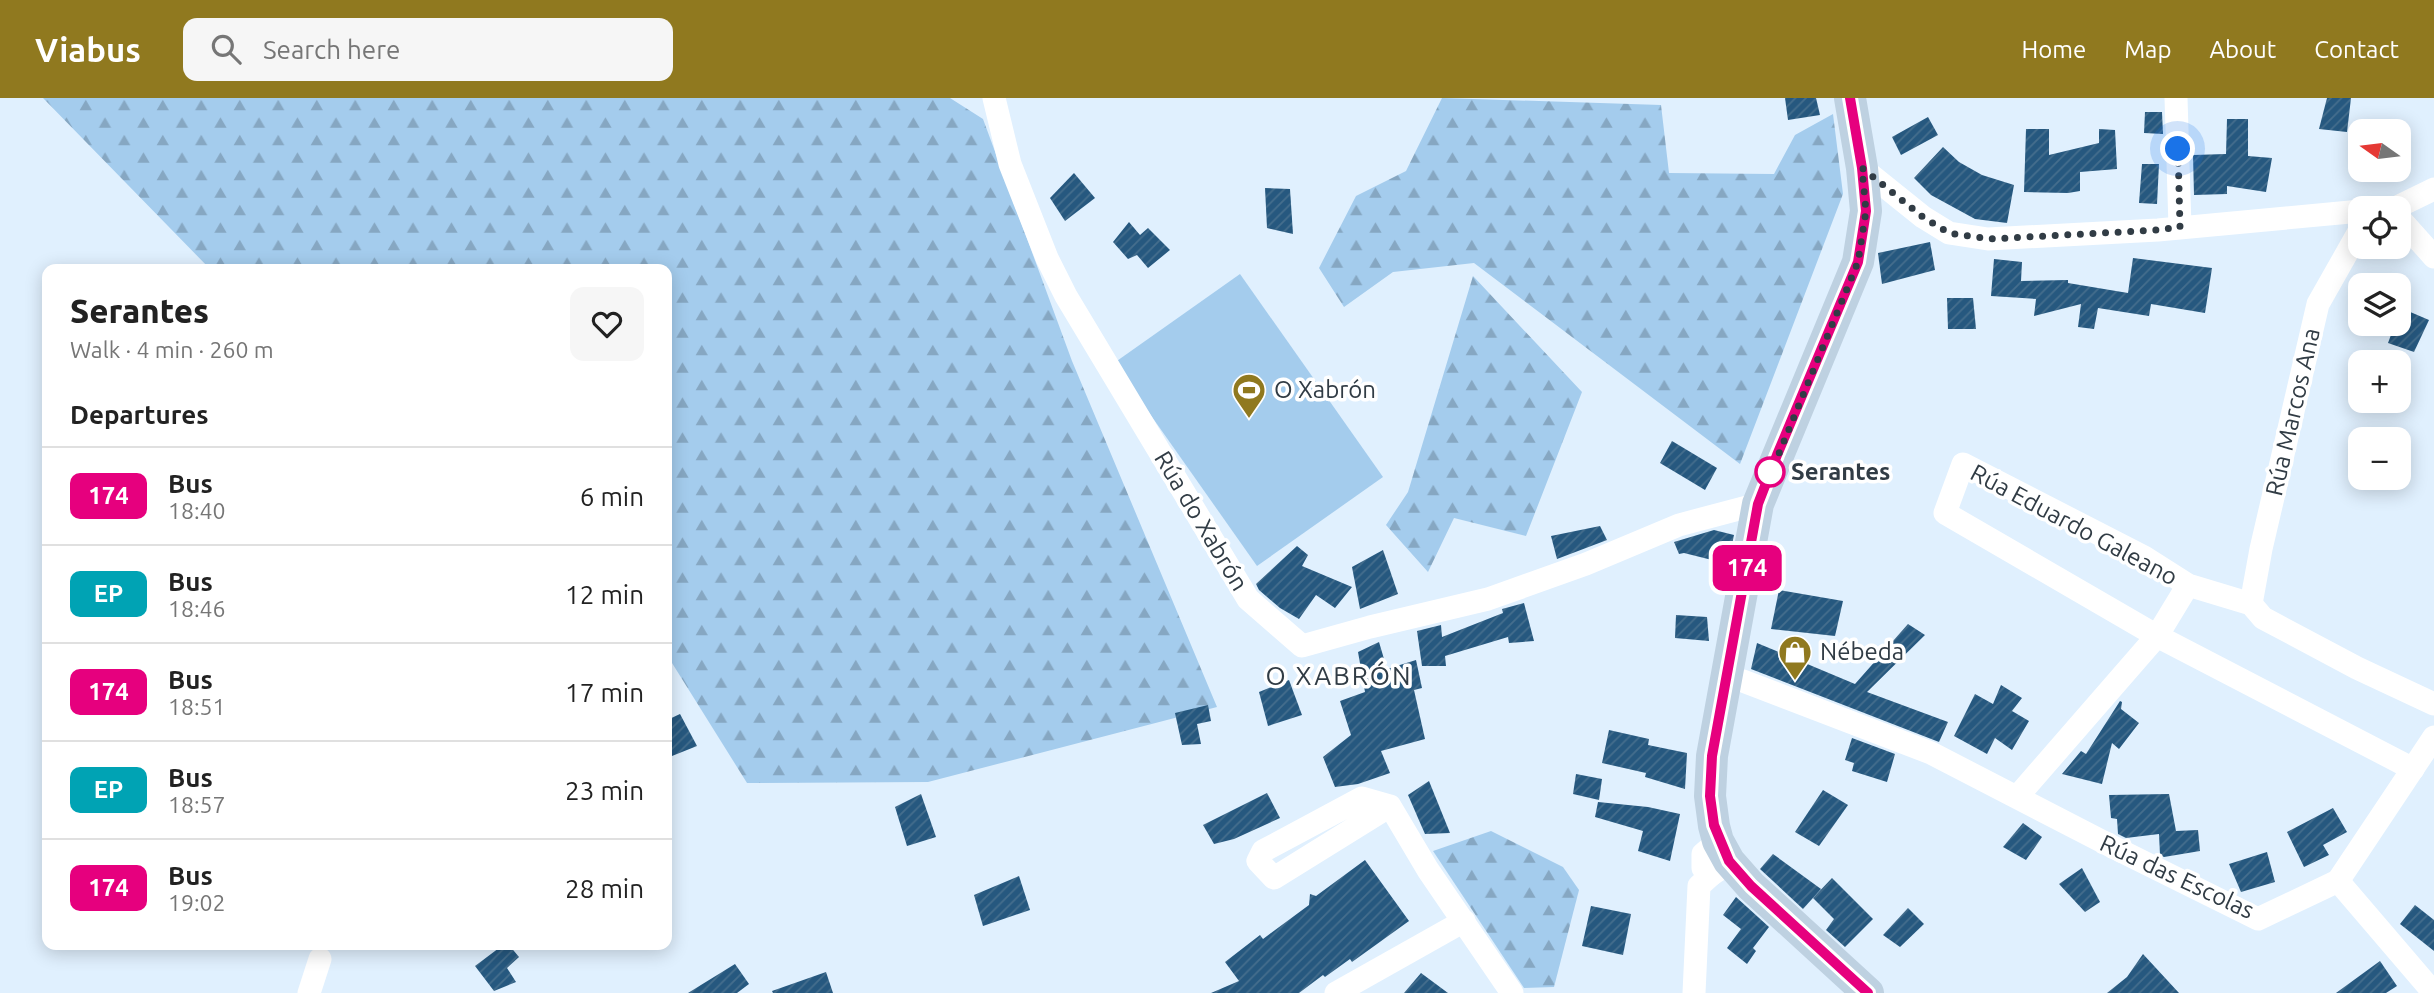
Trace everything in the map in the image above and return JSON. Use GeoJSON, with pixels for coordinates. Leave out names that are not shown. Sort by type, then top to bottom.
{"type":"FeatureCollection","features":[{"type":"Feature","properties":{"kind":"main road"},"geometry":{"type":"LineString","coordinates":[[1850,98],[1866,211],[1858,262],[1758,504],[1712,756],[1710,796],[1719,859],[1868,993]]}},
{"type":"Feature","properties":{"kind":"street","name":"Rúa do Xabrón"},"geometry":{"type":"LineString","coordinates":[[994,98],[1010,164],[1047,258],[1066,296],[1248,600],[1302,646],[1488,598],[1586,564],[1679,525],[1758,504]]}},
{"type":"Feature","properties":{"kind":"street"},"geometry":{"type":"LineString","coordinates":[[2176,98],[2180,227]]}},
{"type":"Feature","properties":{"kind":"street"},"geometry":{"type":"LineString","coordinates":[[1862,168],[1923,217],[1949,233],[1989,239],[2180,227],[2348,212]]}},
{"type":"Feature","properties":{"kind":"street"},"geometry":{"type":"LineString","coordinates":[[2411,200],[2434,189]]}},
{"type":"Feature","properties":{"kind":"street"},"geometry":{"type":"LineString","coordinates":[[2411,231],[2434,257]]}},
{"type":"Feature","properties":{"kind":"street","name":"Rúa Marcos Ana"},"geometry":{"type":"LineString","coordinates":[[2250,604],[2319,304],[2348,252]]}},
{"type":"Feature","properties":{"kind":"street","name":"Rúa Eduardo Galeano"},"geometry":{"type":"LineString","coordinates":[[2413,769],[2157,636],[1945,513],[1964,464],[2144,557],[2188,585],[2250,604],[2254,610],[2275,624],[2357,668],[2434,704]]}},
{"type":"Feature","properties":{"kind":"street","name":"Rúa Eduardo Galeano"},"geometry":{"type":"LineString","coordinates":[[2157,636],[2188,585]]}},
{"type":"Feature","properties":{"kind":"street"},"geometry":{"type":"LineString","coordinates":[[2017,797],[2157,636]]}},
{"type":"Feature","properties":{"kind":"street","name":"Rúa das Escolas"},"geometry":{"type":"LineString","coordinates":[[1728,678],[1743,681],[1931,753],[2258,919],[2338,881]]}},
{"type":"Feature","properties":{"kind":"street"},"geometry":{"type":"LineString","coordinates":[[2434,737],[2338,881],[2427,985],[2434,988]]}},
{"type":"Feature","properties":{"kind":"street"},"geometry":{"type":"LineString","coordinates":[[1390,806],[1274,878],[1258,861],[1263,850],[1363,798],[1390,806],[1428,870],[1512,993]]}},
{"type":"Feature","properties":{"kind":"street"},"geometry":{"type":"LineString","coordinates":[[1694,993],[1699,886],[1719,859]]}},
{"type":"Feature","properties":{"kind":"street"},"geometry":{"type":"LineString","coordinates":[[1336,993],[1464,921]]}},
{"type":"Feature","properties":{"kind":"street"},"geometry":{"type":"LineString","coordinates":[[309,993],[320,959]]}},
{"type":"Feature","properties":{"kind":"green space"},"geometry":{"type":"Polygon","coordinates":[[[43,98],[950,98],[983,119],[1072,361],[1217,707],[928,782],[747,783],[672,663],[672,264],[205,264],[43,98]]]}},
{"type":"Feature","properties":{"kind":"green space"},"geometry":{"type":"Polygon","coordinates":[[[1442,98],[1661,105],[1669,173],[1774,174],[1795,135],[1833,114],[1843,194],[1740,464],[1474,263],[1393,272],[1344,307],[1319,268],[1356,196],[1406,171],[1442,98]]]}},
{"type":"Feature","properties":{"kind":"green space","name":"O Xabrón"},"geometry":{"type":"Polygon","coordinates":[[[1240,274],[1383,477],[1257,566],[1114,363],[1240,274]]]}},
{"type":"Feature","properties":{"kind":"green space"},"geometry":{"type":"Polygon","coordinates":[[[1473,276],[1582,392],[1526,536],[1454,518],[1428,572],[1386,525],[1408,492],[1473,276]]]}},
{"type":"Feature","properties":{"kind":"green space"},"geometry":{"type":"Polygon","coordinates":[[[1491,831],[1563,867],[1579,890],[1554,987],[1524,988],[1433,851],[1491,831]]]}},
{"type":"Feature","properties":{"kind":"building"},"geometry":{"type":"Polygon","coordinates":[[[1785,98],[1816,98],[1820,115],[1788,120],[1785,98]]]}},
{"type":"Feature","properties":{"kind":"building"},"geometry":{"type":"Polygon","coordinates":[[[2327,98],[2351,98],[2347,132],[2319,129],[2327,98]]]}},
{"type":"Feature","properties":{"kind":"building"},"geometry":{"type":"Polygon","coordinates":[[[2145,112],[2162,112],[2163,134],[2144,133],[2145,112]]]}},
{"type":"Feature","properties":{"kind":"building"},"geometry":{"type":"Polygon","coordinates":[[[1928,117],[1938,135],[1901,155],[1892,137],[1928,117]]]}},
{"type":"Feature","properties":{"kind":"building"},"geometry":{"type":"Polygon","coordinates":[[[2227,119],[2248,119],[2248,156],[2272,158],[2266,192],[2227,186],[2227,194],[2194,195],[2193,155],[2226,154],[2227,119]]]}},
{"type":"Feature","properties":{"kind":"building"},"geometry":{"type":"Polygon","coordinates":[[[2026,129],[2049,129],[2049,155],[2099,143],[2099,129],[2115,130],[2117,169],[2080,172],[2080,191],[2024,192],[2026,129]]]}},
{"type":"Feature","properties":{"kind":"building"},"geometry":{"type":"Polygon","coordinates":[[[1943,147],[1959,162],[1982,175],[2014,185],[2007,223],[1975,219],[1931,195],[1914,178],[1943,147]]]}},
{"type":"Feature","properties":{"kind":"building"},"geometry":{"type":"Polygon","coordinates":[[[2142,164],[2159,164],[2157,204],[2139,203],[2142,164]]]}},
{"type":"Feature","properties":{"kind":"building"},"geometry":{"type":"Polygon","coordinates":[[[1074,173],[1095,198],[1065,221],[1050,198],[1074,173]]]}},
{"type":"Feature","properties":{"kind":"building"},"geometry":{"type":"Polygon","coordinates":[[[1265,188],[1290,189],[1293,234],[1267,228],[1265,188]]]}},
{"type":"Feature","properties":{"kind":"building"},"geometry":{"type":"Polygon","coordinates":[[[1129,222],[1140,235],[1148,228],[1170,250],[1148,268],[1137,255],[1128,259],[1113,242],[1129,222]]]}},
{"type":"Feature","properties":{"kind":"building"},"geometry":{"type":"Polygon","coordinates":[[[1930,242],[1935,270],[1882,284],[1878,253],[1930,242]]]}},
{"type":"Feature","properties":{"kind":"building"},"geometry":{"type":"Polygon","coordinates":[[[2133,258],[2212,268],[2205,313],[2151,304],[2149,316],[2098,308],[2094,329],[2078,327],[2081,304],[2034,316],[2036,299],[1991,296],[1994,259],[2022,262],[2021,281],[2068,280],[2068,283],[2128,293],[2133,258]]]}},
{"type":"Feature","properties":{"kind":"building"},"geometry":{"type":"Polygon","coordinates":[[[1947,298],[1973,298],[1976,329],[1948,329],[1947,298]]]}},
{"type":"Feature","properties":{"kind":"building"},"geometry":{"type":"Polygon","coordinates":[[[2411,312],[2429,320],[2414,352],[2388,343],[2391,336],[2411,336],[2411,312]]]}},
{"type":"Feature","properties":{"kind":"building"},"geometry":{"type":"Polygon","coordinates":[[[1672,441],[1717,468],[1705,490],[1660,463],[1672,441]]]}},
{"type":"Feature","properties":{"kind":"building"},"geometry":{"type":"Polygon","coordinates":[[[1600,526],[1607,540],[1557,559],[1551,536],[1600,526]]]}},
{"type":"Feature","properties":{"kind":"building"},"geometry":{"type":"Polygon","coordinates":[[[1714,530],[1734,535],[1728,564],[1679,554],[1674,542],[1714,530]]]}},
{"type":"Feature","properties":{"kind":"building"},"geometry":{"type":"Polygon","coordinates":[[[1297,546],[1308,555],[1302,566],[1352,587],[1335,608],[1316,595],[1299,619],[1280,608],[1259,590],[1256,584],[1297,546]]]}},
{"type":"Feature","properties":{"kind":"building"},"geometry":{"type":"Polygon","coordinates":[[[1383,550],[1398,594],[1360,609],[1352,567],[1383,550]]]}},
{"type":"Feature","properties":{"kind":"building"},"geometry":{"type":"Polygon","coordinates":[[[1779,590],[1843,601],[1835,636],[1771,629],[1779,590]]]}},
{"type":"Feature","properties":{"kind":"building"},"geometry":{"type":"Polygon","coordinates":[[[1524,603],[1534,641],[1509,643],[1508,637],[1445,656],[1446,666],[1422,666],[1417,631],[1441,625],[1442,637],[1503,613],[1502,609],[1524,603]]]}},
{"type":"Feature","properties":{"kind":"building"},"geometry":{"type":"Polygon","coordinates":[[[1676,615],[1707,617],[1709,641],[1675,638],[1676,615]]]}},
{"type":"Feature","properties":{"kind":"building"},"geometry":{"type":"Polygon","coordinates":[[[1908,624],[1925,635],[1867,692],[1948,722],[1939,742],[1751,669],[1757,643],[1855,684],[1908,624]]]}},
{"type":"Feature","properties":{"kind":"building"},"geometry":{"type":"Polygon","coordinates":[[[1379,642],[1387,669],[1416,660],[1422,688],[1414,690],[1425,739],[1381,751],[1390,773],[1358,784],[1335,787],[1323,757],[1351,735],[1340,701],[1365,692],[1358,652],[1379,642]]]}},
{"type":"Feature","properties":{"kind":"building"},"geometry":{"type":"Polygon","coordinates":[[[1289,680],[1302,715],[1268,726],[1259,692],[1289,680]]]}},
{"type":"Feature","properties":{"kind":"building"},"geometry":{"type":"Polygon","coordinates":[[[2001,685],[2022,698],[2012,711],[2029,721],[2012,750],[1995,738],[1987,754],[1954,736],[1975,694],[1993,704],[2001,685]]]}},
{"type":"Feature","properties":{"kind":"building"},"geometry":{"type":"Polygon","coordinates":[[[2120,701],[2121,709],[2139,723],[2119,749],[2112,743],[2102,784],[2062,774],[2081,751],[2086,754],[2120,701]]]}},
{"type":"Feature","properties":{"kind":"building"},"geometry":{"type":"Polygon","coordinates":[[[1208,705],[1211,721],[1197,724],[1201,744],[1182,745],[1175,713],[1208,705]]]}},
{"type":"Feature","properties":{"kind":"building"},"geometry":{"type":"Polygon","coordinates":[[[680,714],[697,746],[672,756],[672,718],[680,714]]]}},
{"type":"Feature","properties":{"kind":"building"},"geometry":{"type":"Polygon","coordinates":[[[1609,730],[1649,739],[1648,745],[1687,753],[1685,789],[1645,777],[1646,773],[1602,763],[1609,730]]]}},
{"type":"Feature","properties":{"kind":"building"},"geometry":{"type":"Polygon","coordinates":[[[1852,738],[1895,754],[1887,782],[1852,771],[1854,763],[1845,760],[1852,738]]]}},
{"type":"Feature","properties":{"kind":"building"},"geometry":{"type":"Polygon","coordinates":[[[1576,774],[1602,779],[1599,800],[1573,794],[1576,774]]]}},
{"type":"Feature","properties":{"kind":"building"},"geometry":{"type":"Polygon","coordinates":[[[1429,781],[1450,833],[1425,834],[1408,795],[1429,781]]]}},
{"type":"Feature","properties":{"kind":"building"},"geometry":{"type":"Polygon","coordinates":[[[1823,790],[1848,805],[1819,846],[1795,832],[1823,790]]]}},
{"type":"Feature","properties":{"kind":"building"},"geometry":{"type":"Polygon","coordinates":[[[1267,793],[1280,818],[1234,839],[1214,844],[1203,825],[1267,793]]]}},
{"type":"Feature","properties":{"kind":"building"},"geometry":{"type":"Polygon","coordinates":[[[921,794],[936,837],[907,846],[895,807],[921,794]]]}},
{"type":"Feature","properties":{"kind":"building"},"geometry":{"type":"Polygon","coordinates":[[[2169,794],[2176,831],[2198,830],[2200,851],[2164,857],[2160,855],[2159,834],[2126,838],[2118,834],[2117,819],[2111,818],[2109,795],[2169,794]]]}},
{"type":"Feature","properties":{"kind":"building"},"geometry":{"type":"Polygon","coordinates":[[[1598,802],[1648,807],[1680,814],[1670,861],[1638,851],[1643,831],[1595,817],[1598,802]]]}},
{"type":"Feature","properties":{"kind":"building"},"geometry":{"type":"Polygon","coordinates":[[[2333,808],[2347,832],[2323,845],[2329,855],[2304,867],[2287,832],[2333,808]]]}},
{"type":"Feature","properties":{"kind":"building"},"geometry":{"type":"Polygon","coordinates":[[[2023,823],[2042,837],[2026,860],[2003,847],[2023,823]]]}},
{"type":"Feature","properties":{"kind":"building"},"geometry":{"type":"Polygon","coordinates":[[[2267,852],[2275,882],[2241,892],[2229,864],[2267,852]]]}},
{"type":"Feature","properties":{"kind":"building"},"geometry":{"type":"Polygon","coordinates":[[[1773,854],[1821,889],[1803,909],[1760,869],[1773,854]]]}},
{"type":"Feature","properties":{"kind":"building"},"geometry":{"type":"Polygon","coordinates":[[[1365,860],[1409,921],[1352,962],[1350,959],[1299,993],[1211,993],[1239,981],[1225,962],[1260,935],[1263,939],[1309,905],[1310,894],[1316,896],[1365,860]]]}},
{"type":"Feature","properties":{"kind":"building"},"geometry":{"type":"Polygon","coordinates":[[[2082,868],[2100,902],[2085,912],[2059,884],[2082,868]]]}},
{"type":"Feature","properties":{"kind":"building"},"geometry":{"type":"Polygon","coordinates":[[[1019,876],[1030,910],[983,926],[974,895],[1019,876]]]}},
{"type":"Feature","properties":{"kind":"building"},"geometry":{"type":"Polygon","coordinates":[[[1832,878],[1873,919],[1845,947],[1826,930],[1834,919],[1813,898],[1832,878]]]}},
{"type":"Feature","properties":{"kind":"building"},"geometry":{"type":"Polygon","coordinates":[[[1736,897],[1769,927],[1753,948],[1756,951],[1747,964],[1727,948],[1741,929],[1723,915],[1736,897]]]}},
{"type":"Feature","properties":{"kind":"building"},"geometry":{"type":"Polygon","coordinates":[[[2415,905],[2434,920],[2434,951],[2400,924],[2415,905]]]}},
{"type":"Feature","properties":{"kind":"building"},"geometry":{"type":"Polygon","coordinates":[[[1591,906],[1631,914],[1623,955],[1582,946],[1591,906]]]}},
{"type":"Feature","properties":{"kind":"building"},"geometry":{"type":"Polygon","coordinates":[[[1908,908],[1924,924],[1900,947],[1883,935],[1908,908]]]}},
{"type":"Feature","properties":{"kind":"building"},"geometry":{"type":"Polygon","coordinates":[[[496,950],[513,950],[519,957],[507,968],[516,982],[494,991],[475,966],[496,950]]]}},
{"type":"Feature","properties":{"kind":"building"},"geometry":{"type":"Polygon","coordinates":[[[2143,954],[2179,993],[2107,993],[2127,977],[2143,954]]]}},
{"type":"Feature","properties":{"kind":"building"},"geometry":{"type":"Polygon","coordinates":[[[2380,961],[2397,986],[2386,993],[2336,993],[2380,961]]]}},
{"type":"Feature","properties":{"kind":"building"},"geometry":{"type":"Polygon","coordinates":[[[735,964],[749,984],[737,993],[688,993],[735,964]]]}},
{"type":"Feature","properties":{"kind":"building"},"geometry":{"type":"Polygon","coordinates":[[[826,972],[833,993],[772,991],[826,972]]]}},
{"type":"Feature","properties":{"kind":"building"},"geometry":{"type":"Polygon","coordinates":[[[1421,973],[1448,993],[1404,993],[1421,973]]]}},
{"type":"Feature","properties":{"kind":"bus line","name":"174"},"geometry":{"type":"LineString","coordinates":[[1850,98],[1866,211],[1858,262],[1758,504],[1712,756],[1710,796],[1718,841],[1734,869],[1868,993]]}},
{"type":"Feature","properties":{"kind":"place","name":"O Xabrón"},"geometry":{"type":"Point","coordinates":[1249,420]}},
{"type":"Feature","properties":{"kind":"place","name":"Serantes"},"geometry":{"type":"Point","coordinates":[1770,472]}},
{"type":"Feature","properties":{"kind":"place","name":"Nébeda"},"geometry":{"type":"Point","coordinates":[1795,682]}},
{"type":"Feature","properties":{"kind":"district","name":"O XABRÓN"},"geometry":{"type":"Point","coordinates":[1339,676]}},
{"type":"Feature","properties":{"kind":"route"},"geometry":{"type":"LineString","coordinates":[[1770,472],[1768,480],[1858,262],[1866,211],[1862,168],[1923,217],[1949,233],[1989,239],[2158,230],[2180,227],[2178,149]]}}]}
